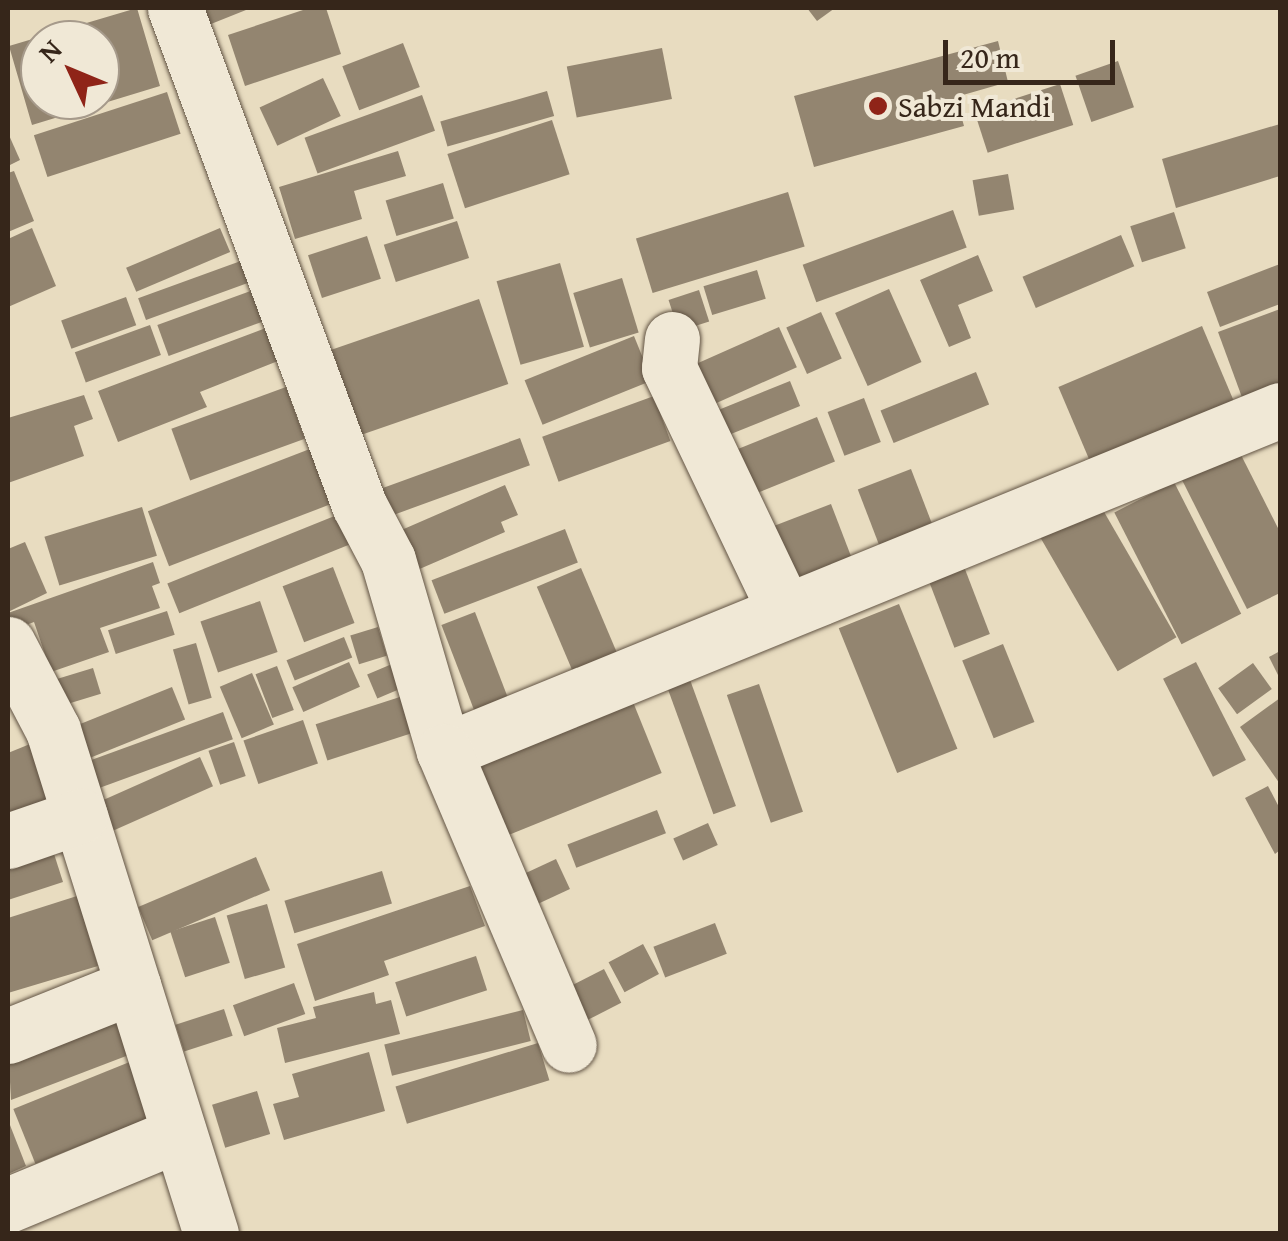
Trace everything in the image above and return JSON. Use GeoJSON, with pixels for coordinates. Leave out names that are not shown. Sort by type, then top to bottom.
{"type":"FeatureCollection","features":[{"type":"Feature","properties":{"kind":"street"},"geometry":{"type":"LineString","coordinates":[[175,8],[359,505],[388,560],[444,752],[569,1046]]}},
{"type":"Feature","properties":{"kind":"street"},"geometry":{"type":"LineString","coordinates":[[672,338],[669,368],[784,609]]}},
{"type":"Feature","properties":{"kind":"street"},"geometry":{"type":"LineString","coordinates":[[444,752],[784,609],[1280,410]]}},
{"type":"Feature","properties":{"kind":"street"},"geometry":{"type":"LineString","coordinates":[[8,644],[53,730],[211,1234]]}},
{"type":"Feature","properties":{"kind":"street"},"geometry":{"type":"LineString","coordinates":[[8,841],[80,816]]}},
{"type":"Feature","properties":{"kind":"street"},"geometry":{"type":"LineString","coordinates":[[8,1036],[132,986]]}},
{"type":"Feature","properties":{"kind":"street"},"geometry":{"type":"LineString","coordinates":[[8,1205],[180,1134]]}},
{"type":"Feature","properties":{"kind":"building"},"geometry":{"type":"Polygon","coordinates":[[[137,8],[160,86],[120,98],[120,20],[97,20],[137,8]]]}},
{"type":"Feature","properties":{"kind":"building"},"geometry":{"type":"Polygon","coordinates":[[[198,8],[251,8],[206,26],[198,8]]]}},
{"type":"Feature","properties":{"kind":"building"},"geometry":{"type":"Polygon","coordinates":[[[309,8],[326,8],[341,54],[245,86],[228,35],[309,8]]]}},
{"type":"Feature","properties":{"kind":"building"},"geometry":{"type":"Polygon","coordinates":[[[807,8],[835,8],[817,21],[807,8]]]}},
{"type":"Feature","properties":{"kind":"building"},"geometry":{"type":"Polygon","coordinates":[[[998,41],[1008,82],[956,97],[964,126],[814,167],[794,96],[998,41]]]}},
{"type":"Feature","properties":{"kind":"building"},"geometry":{"type":"Polygon","coordinates":[[[20,43],[20,84],[9,46],[20,43]]]}},
{"type":"Feature","properties":{"kind":"building"},"geometry":{"type":"Polygon","coordinates":[[[403,43],[420,87],[359,110],[342,66],[403,43]]]}},
{"type":"Feature","properties":{"kind":"building"},"geometry":{"type":"Polygon","coordinates":[[[662,48],[672,99],[577,118],[567,67],[662,48]]]}},
{"type":"Feature","properties":{"kind":"building"},"geometry":{"type":"Polygon","coordinates":[[[1118,61],[1134,107],[1091,122],[1075,76],[1118,61]]]}},
{"type":"Feature","properties":{"kind":"building"},"geometry":{"type":"Polygon","coordinates":[[[323,78],[341,116],[277,146],[260,108],[323,78]]]}},
{"type":"Feature","properties":{"kind":"building"},"geometry":{"type":"Polygon","coordinates":[[[1060,84],[1073,125],[988,153],[974,112],[1060,84]]]}},
{"type":"Feature","properties":{"kind":"building"},"geometry":{"type":"Polygon","coordinates":[[[547,91],[554,116],[447,147],[440,122],[547,91]]]}},
{"type":"Feature","properties":{"kind":"building"},"geometry":{"type":"Polygon","coordinates":[[[167,92],[181,134],[47,177],[34,135],[81,120],[120,120],[120,107],[167,92]]]}},
{"type":"Feature","properties":{"kind":"building"},"geometry":{"type":"Polygon","coordinates":[[[422,95],[435,131],[318,173],[305,138],[422,95]]]}},
{"type":"Feature","properties":{"kind":"building"},"geometry":{"type":"Polygon","coordinates":[[[552,120],[570,174],[465,208],[447,154],[552,120]]]}},
{"type":"Feature","properties":{"kind":"building"},"geometry":{"type":"Polygon","coordinates":[[[1280,124],[1280,176],[1176,208],[1162,159],[1280,124]]]}},
{"type":"Feature","properties":{"kind":"building"},"geometry":{"type":"Polygon","coordinates":[[[8,133],[20,160],[8,166],[8,133]]]}},
{"type":"Feature","properties":{"kind":"building"},"geometry":{"type":"Polygon","coordinates":[[[398,151],[406,176],[354,191],[362,219],[295,239],[279,187],[398,151]]]}},
{"type":"Feature","properties":{"kind":"building"},"geometry":{"type":"Polygon","coordinates":[[[14,171],[34,221],[8,232],[8,173],[14,171]]]}},
{"type":"Feature","properties":{"kind":"building"},"geometry":{"type":"Polygon","coordinates":[[[1008,174],[1014,209],[979,216],[973,180],[1008,174]]]}},
{"type":"Feature","properties":{"kind":"building"},"geometry":{"type":"Polygon","coordinates":[[[443,183],[454,218],[396,236],[386,201],[443,183]]]}},
{"type":"Feature","properties":{"kind":"building"},"geometry":{"type":"Polygon","coordinates":[[[788,192],[805,247],[653,293],[636,238],[788,192]]]}},
{"type":"Feature","properties":{"kind":"building"},"geometry":{"type":"Polygon","coordinates":[[[953,210],[967,248],[816,302],[803,265],[953,210]]]}},
{"type":"Feature","properties":{"kind":"building"},"geometry":{"type":"Polygon","coordinates":[[[1174,212],[1186,248],[1142,262],[1130,226],[1174,212]]]}},
{"type":"Feature","properties":{"kind":"building"},"geometry":{"type":"Polygon","coordinates":[[[457,221],[469,258],[396,282],[384,245],[457,221]]]}},
{"type":"Feature","properties":{"kind":"building"},"geometry":{"type":"Polygon","coordinates":[[[32,228],[56,286],[8,307],[8,239],[32,228]]]}},
{"type":"Feature","properties":{"kind":"building"},"geometry":{"type":"Polygon","coordinates":[[[220,228],[230,252],[136,292],[126,268],[220,228]]]}},
{"type":"Feature","properties":{"kind":"building"},"geometry":{"type":"Polygon","coordinates":[[[1121,235],[1134,266],[1036,308],[1023,277],[1121,235]]]}},
{"type":"Feature","properties":{"kind":"building"},"geometry":{"type":"Polygon","coordinates":[[[367,236],[381,279],[322,298],[308,255],[367,236]]]}},
{"type":"Feature","properties":{"kind":"building"},"geometry":{"type":"Polygon","coordinates":[[[978,255],[993,291],[958,305],[971,338],[949,347],[920,280],[978,255]]]}},
{"type":"Feature","properties":{"kind":"building"},"geometry":{"type":"Polygon","coordinates":[[[249,258],[257,280],[146,320],[138,298],[249,258]]]}},
{"type":"Feature","properties":{"kind":"building"},"geometry":{"type":"Polygon","coordinates":[[[560,263],[584,347],[521,365],[497,281],[560,263]]]}},
{"type":"Feature","properties":{"kind":"building"},"geometry":{"type":"Polygon","coordinates":[[[1280,264],[1280,304],[1220,327],[1207,292],[1280,264]]]}},
{"type":"Feature","properties":{"kind":"building"},"geometry":{"type":"Polygon","coordinates":[[[757,270],[766,299],[712,315],[703,286],[757,270]]]}},
{"type":"Feature","properties":{"kind":"building"},"geometry":{"type":"Polygon","coordinates":[[[622,278],[639,333],[590,347],[573,293],[622,278]]]}},
{"type":"Feature","properties":{"kind":"building"},"geometry":{"type":"Polygon","coordinates":[[[256,289],[267,320],[169,356],[157,325],[256,289]]]}},
{"type":"Feature","properties":{"kind":"building"},"geometry":{"type":"Polygon","coordinates":[[[889,289],[922,362],[868,386],[835,313],[889,289]]]}},
{"type":"Feature","properties":{"kind":"building"},"geometry":{"type":"Polygon","coordinates":[[[699,290],[709,321],[679,331],[669,300],[699,290]]]}},
{"type":"Feature","properties":{"kind":"building"},"geometry":{"type":"Polygon","coordinates":[[[126,297],[136,325],[71,349],[61,321],[126,297]]]}},
{"type":"Feature","properties":{"kind":"building"},"geometry":{"type":"Polygon","coordinates":[[[479,299],[508,384],[361,435],[331,350],[479,299]]]}},
{"type":"Feature","properties":{"kind":"building"},"geometry":{"type":"Polygon","coordinates":[[[1280,309],[1280,398],[1247,411],[1218,332],[1280,309]]]}},
{"type":"Feature","properties":{"kind":"building"},"geometry":{"type":"Polygon","coordinates":[[[821,312],[842,359],[807,374],[786,327],[821,312]]]}},
{"type":"Feature","properties":{"kind":"building"},"geometry":{"type":"Polygon","coordinates":[[[150,325],[161,355],[86,382],[75,352],[150,325]]]}},
{"type":"Feature","properties":{"kind":"building"},"geometry":{"type":"Polygon","coordinates":[[[271,326],[283,359],[200,392],[207,407],[118,442],[98,391],[271,326]]]}},
{"type":"Feature","properties":{"kind":"building"},"geometry":{"type":"Polygon","coordinates":[[[1202,326],[1234,402],[1091,463],[1058,387],[1202,326]]]}},
{"type":"Feature","properties":{"kind":"building"},"geometry":{"type":"Polygon","coordinates":[[[779,327],[797,367],[696,412],[679,372],[779,327]]]}},
{"type":"Feature","properties":{"kind":"building"},"geometry":{"type":"Polygon","coordinates":[[[634,336],[652,381],[543,425],[525,380],[634,336]]]}},
{"type":"Feature","properties":{"kind":"building"},"geometry":{"type":"Polygon","coordinates":[[[976,372],[989,404],[894,443],[881,411],[976,372]]]}},
{"type":"Feature","properties":{"kind":"building"},"geometry":{"type":"Polygon","coordinates":[[[790,381],[800,406],[724,437],[714,412],[790,381]]]}},
{"type":"Feature","properties":{"kind":"building"},"geometry":{"type":"Polygon","coordinates":[[[286,387],[305,439],[190,480],[171,429],[286,387]]]}},
{"type":"Feature","properties":{"kind":"building"},"geometry":{"type":"Polygon","coordinates":[[[84,395],[93,419],[74,426],[84,456],[8,483],[8,418],[84,395]]]}},
{"type":"Feature","properties":{"kind":"building"},"geometry":{"type":"Polygon","coordinates":[[[654,396],[670,441],[559,482],[542,437],[654,396]]]}},
{"type":"Feature","properties":{"kind":"building"},"geometry":{"type":"Polygon","coordinates":[[[864,398],[881,442],[844,456],[828,412],[864,398]]]}},
{"type":"Feature","properties":{"kind":"building"},"geometry":{"type":"Polygon","coordinates":[[[817,417],[835,462],[746,497],[728,453],[817,417]]]}},
{"type":"Feature","properties":{"kind":"building"},"geometry":{"type":"Polygon","coordinates":[[[520,438],[530,465],[385,518],[375,491],[520,438]]]}},
{"type":"Feature","properties":{"kind":"building"},"geometry":{"type":"Polygon","coordinates":[[[315,447],[336,502],[169,566],[148,511],[315,447]]]}},
{"type":"Feature","properties":{"kind":"building"},"geometry":{"type":"Polygon","coordinates":[[[1237,447],[1280,532],[1280,593],[1247,609],[1180,476],[1237,447]]]}},
{"type":"Feature","properties":{"kind":"building"},"geometry":{"type":"Polygon","coordinates":[[[911,469],[935,532],[882,552],[858,489],[911,469]]]}},
{"type":"Feature","properties":{"kind":"building"},"geometry":{"type":"Polygon","coordinates":[[[1174,482],[1241,614],[1181,644],[1114,512],[1174,482]]]}},
{"type":"Feature","properties":{"kind":"building"},"geometry":{"type":"Polygon","coordinates":[[[505,485],[518,515],[501,522],[505,532],[408,574],[390,535],[505,485]]]}},
{"type":"Feature","properties":{"kind":"building"},"geometry":{"type":"Polygon","coordinates":[[[1092,491],[1176,637],[1118,671],[1033,525],[1092,491]]]}},
{"type":"Feature","properties":{"kind":"building"},"geometry":{"type":"Polygon","coordinates":[[[831,504],[853,561],[787,586],[765,529],[831,504]]]}},
{"type":"Feature","properties":{"kind":"building"},"geometry":{"type":"Polygon","coordinates":[[[142,507],[157,556],[59,586],[44,537],[142,507]]]}},
{"type":"Feature","properties":{"kind":"building"},"geometry":{"type":"Polygon","coordinates":[[[337,515],[349,545],[179,613],[167,584],[337,515]]]}},
{"type":"Feature","properties":{"kind":"building"},"geometry":{"type":"Polygon","coordinates":[[[565,529],[578,563],[444,614],[431,580],[565,529]]]}},
{"type":"Feature","properties":{"kind":"building"},"geometry":{"type":"Polygon","coordinates":[[[25,542],[47,593],[8,612],[8,549],[25,542]]]}},
{"type":"Feature","properties":{"kind":"building"},"geometry":{"type":"Polygon","coordinates":[[[153,562],[160,583],[152,586],[160,608],[100,628],[109,652],[51,672],[34,622],[13,630],[8,613],[153,562]]]}},
{"type":"Feature","properties":{"kind":"building"},"geometry":{"type":"Polygon","coordinates":[[[963,564],[990,634],[954,648],[928,578],[963,564]]]}},
{"type":"Feature","properties":{"kind":"building"},"geometry":{"type":"Polygon","coordinates":[[[333,567],[355,623],[304,642],[283,586],[333,567]]]}},
{"type":"Feature","properties":{"kind":"building"},"geometry":{"type":"Polygon","coordinates":[[[581,568],[618,655],[574,674],[537,587],[581,568]]]}},
{"type":"Feature","properties":{"kind":"building"},"geometry":{"type":"Polygon","coordinates":[[[260,601],[278,652],[218,673],[200,622],[260,601]]]}},
{"type":"Feature","properties":{"kind":"building"},"geometry":{"type":"Polygon","coordinates":[[[899,604],[957,749],[897,773],[839,628],[899,604]]]}},
{"type":"Feature","properties":{"kind":"building"},"geometry":{"type":"Polygon","coordinates":[[[167,611],[175,635],[116,654],[108,630],[167,611]]]}},
{"type":"Feature","properties":{"kind":"building"},"geometry":{"type":"Polygon","coordinates":[[[475,612],[512,708],[478,721],[441,625],[475,612]]]}},
{"type":"Feature","properties":{"kind":"building"},"geometry":{"type":"Polygon","coordinates":[[[378,627],[387,656],[359,664],[350,635],[378,627]]]}},
{"type":"Feature","properties":{"kind":"building"},"geometry":{"type":"Polygon","coordinates":[[[344,637],[352,657],[295,681],[287,660],[344,637]]]}},
{"type":"Feature","properties":{"kind":"building"},"geometry":{"type":"Polygon","coordinates":[[[196,643],[212,698],[189,704],[173,650],[196,643]]]}},
{"type":"Feature","properties":{"kind":"building"},"geometry":{"type":"Polygon","coordinates":[[[1003,644],[1034,722],[994,738],[962,660],[1003,644]]]}},
{"type":"Feature","properties":{"kind":"building"},"geometry":{"type":"Polygon","coordinates":[[[1280,651],[1280,679],[1269,657],[1280,651]]]}},
{"type":"Feature","properties":{"kind":"building"},"geometry":{"type":"Polygon","coordinates":[[[349,662],[360,687],[303,712],[292,687],[349,662]]]}},
{"type":"Feature","properties":{"kind":"building"},"geometry":{"type":"Polygon","coordinates":[[[1196,662],[1246,760],[1213,777],[1163,679],[1196,662]]]}},
{"type":"Feature","properties":{"kind":"building"},"geometry":{"type":"Polygon","coordinates":[[[1253,663],[1272,689],[1237,714],[1218,688],[1253,663]]]}},
{"type":"Feature","properties":{"kind":"building"},"geometry":{"type":"Polygon","coordinates":[[[392,664],[402,688],[377,698],[367,675],[392,664]]]}},
{"type":"Feature","properties":{"kind":"building"},"geometry":{"type":"Polygon","coordinates":[[[277,666],[294,710],[272,718],[256,674],[277,666]]]}},
{"type":"Feature","properties":{"kind":"building"},"geometry":{"type":"Polygon","coordinates":[[[685,666],[736,806],[713,814],[662,674],[685,666]]]}},
{"type":"Feature","properties":{"kind":"building"},"geometry":{"type":"Polygon","coordinates":[[[93,668],[101,694],[61,706],[53,680],[93,668]]]}},
{"type":"Feature","properties":{"kind":"building"},"geometry":{"type":"Polygon","coordinates":[[[252,673],[274,725],[242,738],[220,687],[252,673]]]}},
{"type":"Feature","properties":{"kind":"building"},"geometry":{"type":"Polygon","coordinates":[[[759,684],[803,812],[771,823],[727,695],[759,684]]]}},
{"type":"Feature","properties":{"kind":"building"},"geometry":{"type":"Polygon","coordinates":[[[172,687],[185,719],[88,759],[75,726],[172,687]]]}},
{"type":"Feature","properties":{"kind":"building"},"geometry":{"type":"Polygon","coordinates":[[[406,695],[418,731],[327,760],[316,724],[406,695]]]}},
{"type":"Feature","properties":{"kind":"building"},"geometry":{"type":"Polygon","coordinates":[[[631,697],[662,773],[505,836],[474,760],[631,697]]]}},
{"type":"Feature","properties":{"kind":"building"},"geometry":{"type":"Polygon","coordinates":[[[1280,698],[1280,784],[1240,727],[1280,698]]]}},
{"type":"Feature","properties":{"kind":"building"},"geometry":{"type":"Polygon","coordinates":[[[223,712],[233,739],[99,788],[89,761],[223,712]]]}},
{"type":"Feature","properties":{"kind":"building"},"geometry":{"type":"Polygon","coordinates":[[[303,720],[318,763],[258,784],[243,741],[303,720]]]}},
{"type":"Feature","properties":{"kind":"building"},"geometry":{"type":"Polygon","coordinates":[[[234,742],[246,776],[220,785],[208,751],[234,742]]]}},
{"type":"Feature","properties":{"kind":"building"},"geometry":{"type":"Polygon","coordinates":[[[30,744],[50,802],[8,817],[8,753],[30,744]]]}},
{"type":"Feature","properties":{"kind":"building"},"geometry":{"type":"Polygon","coordinates":[[[200,757],[213,786],[111,832],[98,803],[200,757]]]}},
{"type":"Feature","properties":{"kind":"building"},"geometry":{"type":"Polygon","coordinates":[[[1268,786],[1280,809],[1280,850],[1275,854],[1245,798],[1268,786]]]}},
{"type":"Feature","properties":{"kind":"building"},"geometry":{"type":"Polygon","coordinates":[[[657,810],[666,833],[576,868],[567,844],[657,810]]]}},
{"type":"Feature","properties":{"kind":"building"},"geometry":{"type":"Polygon","coordinates":[[[708,823],[718,845],[683,860],[673,838],[708,823]]]}},
{"type":"Feature","properties":{"kind":"building"},"geometry":{"type":"Polygon","coordinates":[[[48,835],[63,882],[8,900],[8,848],[48,835]]]}},
{"type":"Feature","properties":{"kind":"building"},"geometry":{"type":"Polygon","coordinates":[[[256,857],[270,890],[152,940],[138,907],[256,857]]]}},
{"type":"Feature","properties":{"kind":"building"},"geometry":{"type":"Polygon","coordinates":[[[556,859],[570,889],[536,905],[522,875],[556,859]]]}},
{"type":"Feature","properties":{"kind":"building"},"geometry":{"type":"Polygon","coordinates":[[[382,871],[392,904],[294,933],[284,901],[382,871]]]}},
{"type":"Feature","properties":{"kind":"building"},"geometry":{"type":"Polygon","coordinates":[[[470,886],[485,926],[384,961],[389,975],[315,1001],[297,944],[470,886]]]}},
{"type":"Feature","properties":{"kind":"building"},"geometry":{"type":"Polygon","coordinates":[[[77,896],[98,966],[8,993],[8,918],[77,896]]]}},
{"type":"Feature","properties":{"kind":"building"},"geometry":{"type":"Polygon","coordinates":[[[267,904],[285,967],[245,979],[227,916],[267,904]]]}},
{"type":"Feature","properties":{"kind":"building"},"geometry":{"type":"Polygon","coordinates":[[[215,917],[230,963],[185,977],[170,932],[215,917]]]}},
{"type":"Feature","properties":{"kind":"building"},"geometry":{"type":"Polygon","coordinates":[[[715,923],[727,954],[665,977],[653,947],[715,923]]]}},
{"type":"Feature","properties":{"kind":"building"},"geometry":{"type":"Polygon","coordinates":[[[643,944],[659,974],[625,992],[609,962],[643,944]]]}},
{"type":"Feature","properties":{"kind":"building"},"geometry":{"type":"Polygon","coordinates":[[[476,956],[487,990],[406,1017],[395,982],[476,956]]]}},
{"type":"Feature","properties":{"kind":"building"},"geometry":{"type":"Polygon","coordinates":[[[604,969],[621,1003],[587,1020],[570,986],[604,969]]]}},
{"type":"Feature","properties":{"kind":"building"},"geometry":{"type":"Polygon","coordinates":[[[294,983],[305,1014],[244,1036],[233,1005],[294,983]]]}},
{"type":"Feature","properties":{"kind":"building"},"geometry":{"type":"Polygon","coordinates":[[[374,992],[376,1004],[391,1000],[400,1034],[285,1063],[277,1028],[316,1018],[313,1007],[374,992]]]}},
{"type":"Feature","properties":{"kind":"building"},"geometry":{"type":"Polygon","coordinates":[[[115,1004],[134,1053],[11,1100],[8,1046],[115,1004]]]}},
{"type":"Feature","properties":{"kind":"building"},"geometry":{"type":"Polygon","coordinates":[[[224,1009],[233,1036],[184,1051],[175,1025],[224,1009]]]}},
{"type":"Feature","properties":{"kind":"building"},"geometry":{"type":"Polygon","coordinates":[[[523,1010],[531,1041],[392,1076],[384,1045],[523,1010]]]}},
{"type":"Feature","properties":{"kind":"building"},"geometry":{"type":"Polygon","coordinates":[[[538,1043],[549,1080],[407,1124],[396,1087],[538,1043]]]}},
{"type":"Feature","properties":{"kind":"building"},"geometry":{"type":"Polygon","coordinates":[[[369,1052],[385,1111],[284,1140],[273,1104],[299,1097],[292,1074],[369,1052]]]}},
{"type":"Feature","properties":{"kind":"building"},"geometry":{"type":"Polygon","coordinates":[[[132,1061],[154,1116],[35,1164],[13,1109],[132,1061]]]}},
{"type":"Feature","properties":{"kind":"building"},"geometry":{"type":"Polygon","coordinates":[[[257,1091],[270,1134],[225,1148],[212,1105],[257,1091]]]}},
{"type":"Feature","properties":{"kind":"building"},"geometry":{"type":"Polygon","coordinates":[[[8,1120],[26,1166],[8,1174],[8,1120]]]}},
{"type":"Feature","properties":{"kind":"place","name":"Sabzi Mandi"},"geometry":{"type":"Point","coordinates":[878,106]}}]}
